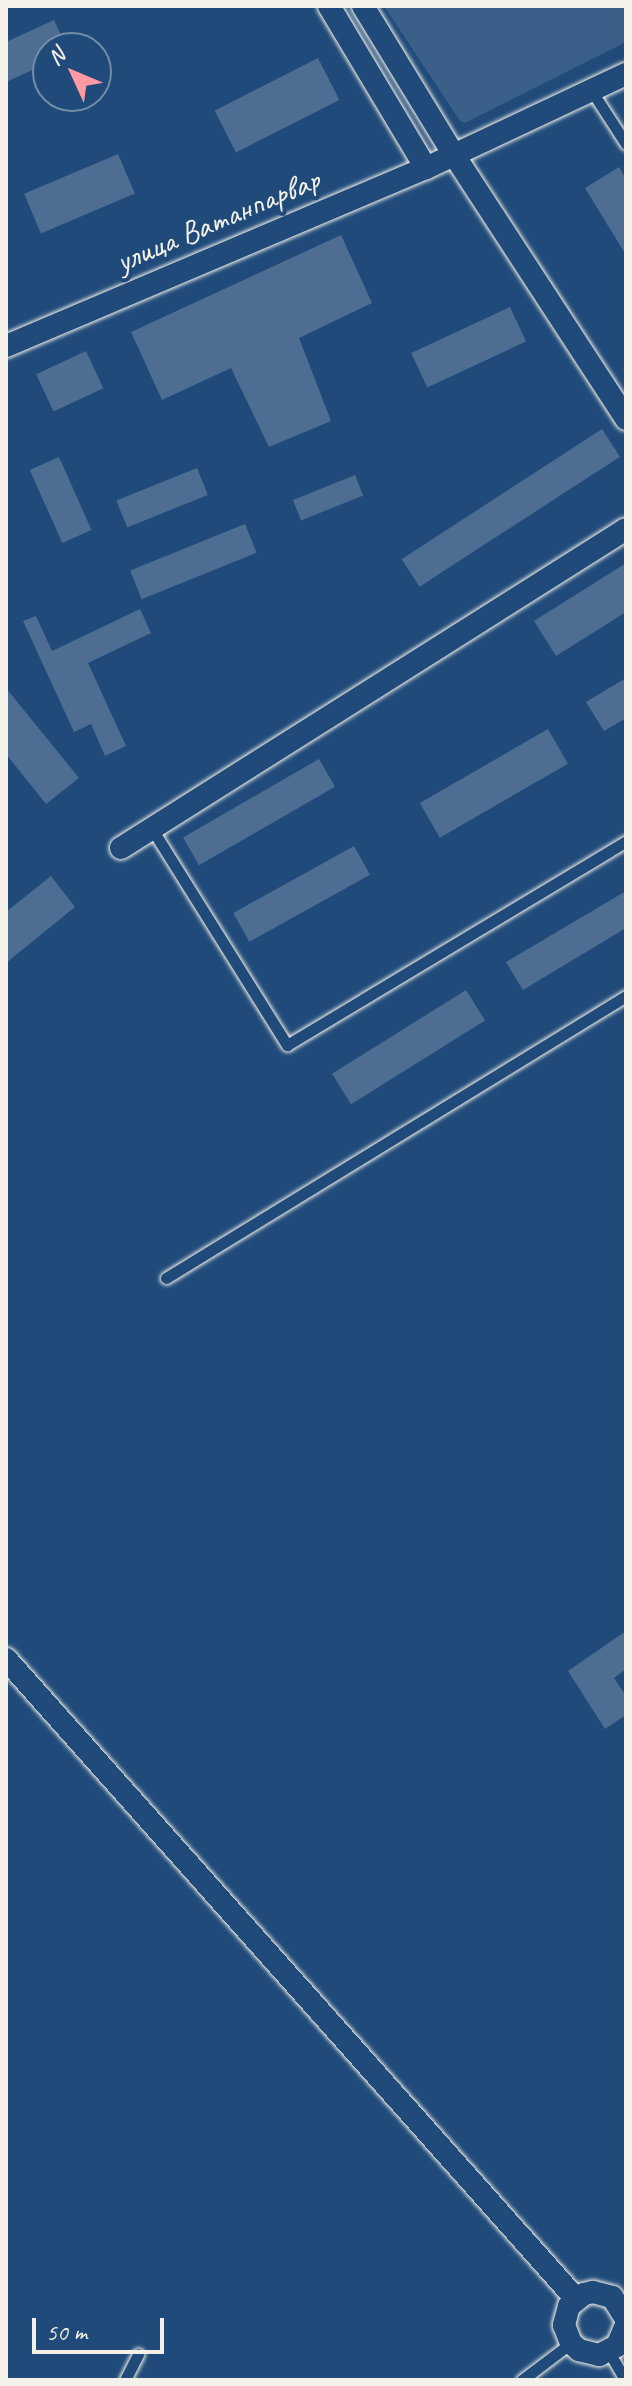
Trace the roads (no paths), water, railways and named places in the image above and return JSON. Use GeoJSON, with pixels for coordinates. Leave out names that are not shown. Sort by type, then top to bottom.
{"type":"FeatureCollection","features":[{"type":"Feature","properties":{"kind":"street"},"geometry":{"type":"LineString","coordinates":[[329,6],[426,168]]}},
{"type":"Feature","properties":{"kind":"street"},"geometry":{"type":"LineString","coordinates":[[363,6],[454,155],[626,419]]}},
{"type":"Feature","properties":{"kind":"street","name":"улица Ватанпарвар"},"geometry":{"type":"LineString","coordinates":[[6,346],[426,168],[626,74]]}},
{"type":"Feature","properties":{"kind":"street"},"geometry":{"type":"LineString","coordinates":[[121,848],[626,529]]}},
{"type":"Feature","properties":{"kind":"street"},"geometry":{"type":"LineString","coordinates":[[6,1659],[576,2299]]}},
{"type":"Feature","properties":{"kind":"street"},"geometry":{"type":"LineString","coordinates":[[593,2292],[612,2297],[624,2311],[622,2339],[609,2352],[588,2354],[571,2343],[564,2325],[565,2315],[576,2299],[593,2292]]}},
{"type":"Feature","properties":{"kind":"lane"},"geometry":{"type":"LineString","coordinates":[[591,90],[626,144]]}},
{"type":"Feature","properties":{"kind":"lane"},"geometry":{"type":"LineString","coordinates":[[152,829],[287,1045],[626,841]]}},
{"type":"Feature","properties":{"kind":"lane"},"geometry":{"type":"LineString","coordinates":[[166,1278],[626,996]]}},
{"type":"Feature","properties":{"kind":"lane"},"geometry":{"type":"LineString","coordinates":[[522,2380],[571,2343]]}},
{"type":"Feature","properties":{"kind":"lane"},"geometry":{"type":"LineString","coordinates":[[609,2352],[625,2380]]}},
{"type":"Feature","properties":{"kind":"lane"},"geometry":{"type":"LineString","coordinates":[[125,2380],[138,2354]]}}]}
